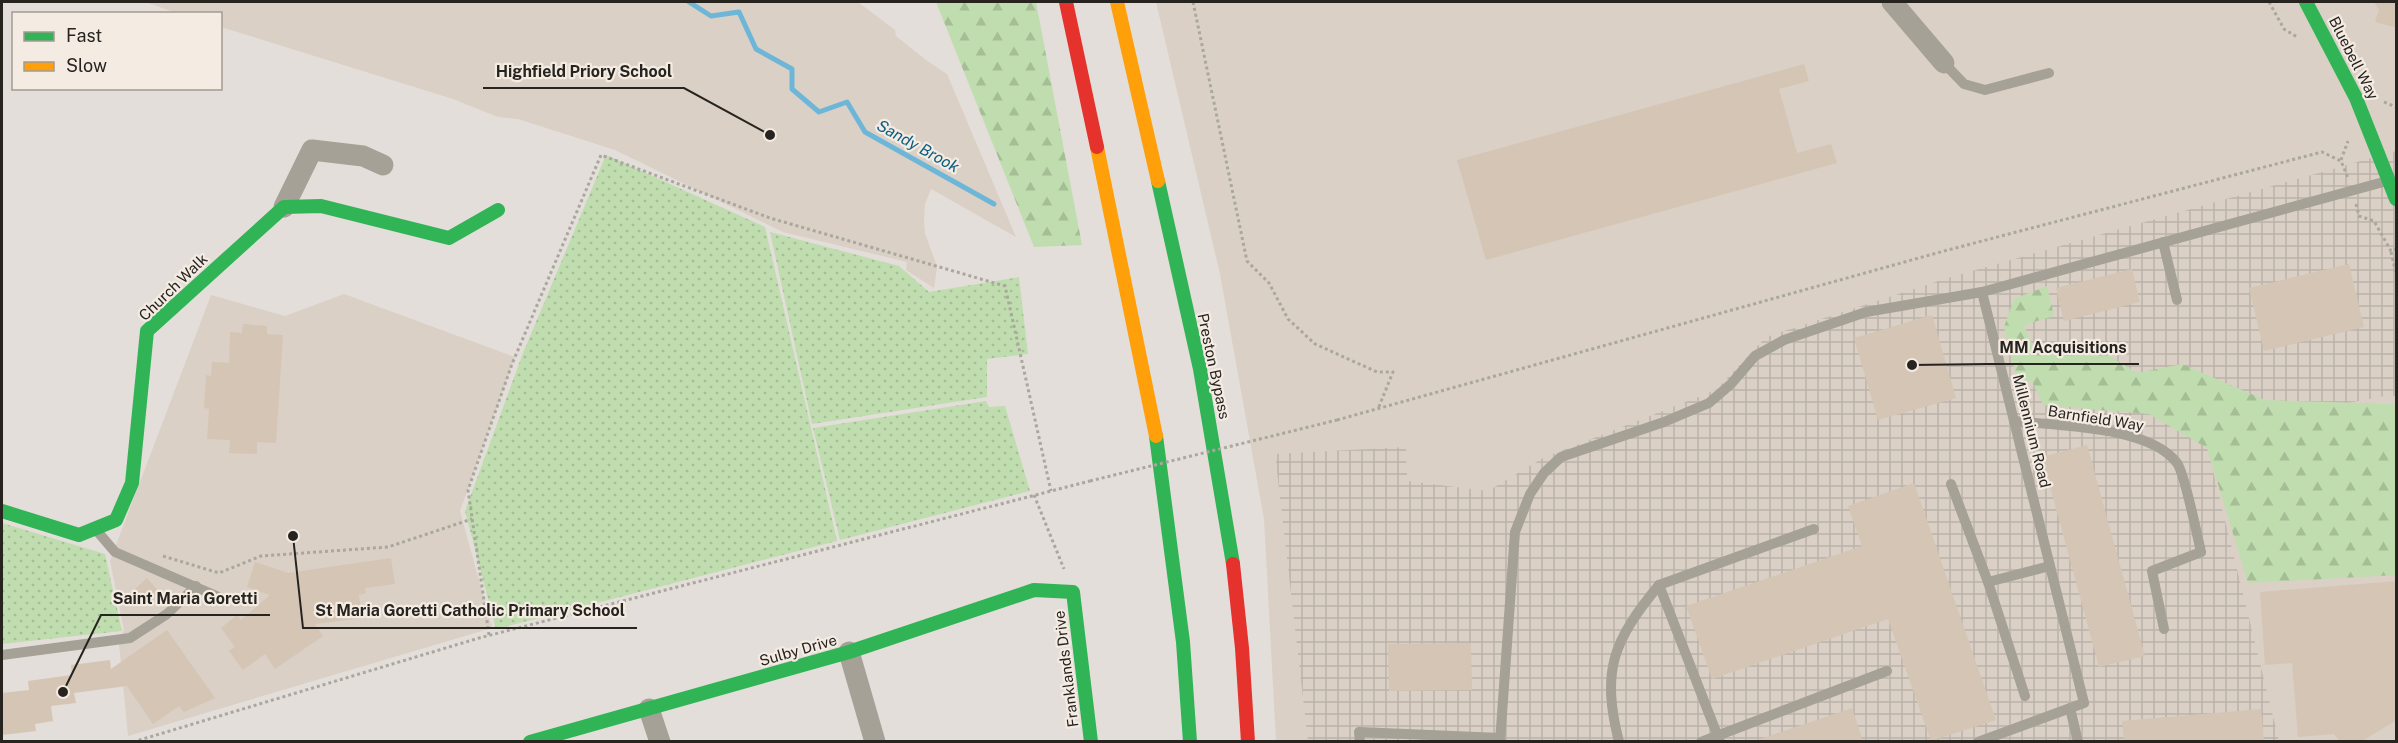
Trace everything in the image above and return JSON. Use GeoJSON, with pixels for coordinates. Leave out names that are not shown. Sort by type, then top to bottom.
{"type":"FeatureCollection","features":[{"type":"Feature","properties":{"kind":"main road"},"geometry":{"type":"LineString","coordinates":[[1066,2],[1154,419],[1183,642],[1190,741]]}},
{"type":"Feature","properties":{"kind":"main road","name":"Preston Bypass"},"geometry":{"type":"LineString","coordinates":[[1117,2],[1210,422],[1224,495],[1246,663],[1248,741]]}},
{"type":"Feature","properties":{"kind":"main road","name":"Bluebell Way"},"geometry":{"type":"LineString","coordinates":[[2306,2],[2342,66],[2372,130],[2397,199]]}},
{"type":"Feature","properties":{"kind":"main road"},"geometry":{"type":"LineString","coordinates":[[284,207],[321,206],[449,238],[498,210]]}},
{"type":"Feature","properties":{"kind":"main road","name":"Church Walk"},"geometry":{"type":"LineString","coordinates":[[2,511],[79,535],[116,520],[132,483],[147,331],[284,207]]}},
{"type":"Feature","properties":{"kind":"main road","name":"Sulby Drive"},"geometry":{"type":"LineString","coordinates":[[530,741],[849,652],[1034,591],[1073,592]]}},
{"type":"Feature","properties":{"kind":"main road","name":"Franklands Drive"},"geometry":{"type":"LineString","coordinates":[[1073,592],[1091,741]]}},
{"type":"Feature","properties":{"kind":"street"},"geometry":{"type":"LineString","coordinates":[[1897,3],[1944,63]]}},
{"type":"Feature","properties":{"kind":"street"},"geometry":{"type":"LineString","coordinates":[[284,207],[312,150],[363,156],[383,165]]}},
{"type":"Feature","properties":{"kind":"street"},"geometry":{"type":"LineString","coordinates":[[849,652],[875,741]]}},
{"type":"Feature","properties":{"kind":"street"},"geometry":{"type":"LineString","coordinates":[[649,709],[660,741]]}},
{"type":"Feature","properties":{"kind":"lane"},"geometry":{"type":"LineString","coordinates":[[1944,63],[1964,84],[1985,90],[2049,73]]}},
{"type":"Feature","properties":{"kind":"lane"},"geometry":{"type":"LineString","coordinates":[[1360,741],[1359,732],[1500,740],[1515,532],[1530,494],[1544,473],[1561,457],[1664,422],[1709,403],[1731,384],[1755,356],[1784,340],[1866,312],[1982,292],[2390,180]]}},
{"type":"Feature","properties":{"kind":"lane"},"geometry":{"type":"LineString","coordinates":[[2163,243],[2177,300]]}},
{"type":"Feature","properties":{"kind":"lane","name":"Millennium Road"},"geometry":{"type":"LineString","coordinates":[[1982,292],[2084,703],[2070,708]]}},
{"type":"Feature","properties":{"kind":"lane","name":"Barnfield Way"},"geometry":{"type":"LineString","coordinates":[[2014,421],[2090,429],[2145,440],[2163,448],[2178,464],[2201,552],[2152,571],[2164,629]]}},
{"type":"Feature","properties":{"kind":"lane"},"geometry":{"type":"LineString","coordinates":[[1951,484],[1988,582],[2025,696]]}},
{"type":"Feature","properties":{"kind":"lane"},"geometry":{"type":"LineString","coordinates":[[95,528],[115,552],[221,598]]}},
{"type":"Feature","properties":{"kind":"lane"},"geometry":{"type":"LineString","coordinates":[[1619,741],[1611,709],[1610,670],[1621,639],[1659,585],[1814,529]]}},
{"type":"Feature","properties":{"kind":"lane"},"geometry":{"type":"LineString","coordinates":[[1988,582],[2050,566]]}},
{"type":"Feature","properties":{"kind":"lane"},"geometry":{"type":"LineString","coordinates":[[1659,585],[1719,738]]}},
{"type":"Feature","properties":{"kind":"lane"},"geometry":{"type":"LineString","coordinates":[[2,655],[130,638],[166,614],[196,586]]}},
{"type":"Feature","properties":{"kind":"lane"},"geometry":{"type":"LineString","coordinates":[[1701,741],[1719,738],[1887,671]]}},
{"type":"Feature","properties":{"kind":"lane"},"geometry":{"type":"LineString","coordinates":[[1978,741],[2070,708],[2078,741]]}},
{"type":"Feature","properties":{"kind":"path"},"geometry":{"type":"LineString","coordinates":[[1193,2],[1247,261],[1269,284],[1288,318],[1315,344],[1377,372],[1393,372],[1378,409]]}},
{"type":"Feature","properties":{"kind":"path"},"geometry":{"type":"LineString","coordinates":[[133,741],[489,635],[1337,420],[1944,251],[2322,152],[2341,161],[2353,190],[2360,216],[2374,221],[2391,251],[2397,273]]}},
{"type":"Feature","properties":{"kind":"path"},"geometry":{"type":"LineString","coordinates":[[489,635],[468,490],[501,396],[601,155],[770,218],[1005,286],[1051,491]]}},
{"type":"Feature","properties":{"kind":"path"},"geometry":{"type":"LineString","coordinates":[[2391,251],[2397,249]]}},
{"type":"Feature","properties":{"kind":"path"},"geometry":{"type":"LineString","coordinates":[[1034,495],[1073,592]]}},
{"type":"Feature","properties":{"kind":"path"},"geometry":{"type":"LineString","coordinates":[[156,554],[219,573],[261,556],[388,547],[472,519]]}},
{"type":"Feature","properties":{"kind":"shaded area"},"geometry":{"type":"Polygon","coordinates":[[[145,2],[858,2],[895,30],[896,36],[947,74],[1016,237],[931,189],[925,204],[924,221],[925,233],[937,267],[934,288],[906,270],[907,262],[783,232],[615,150],[518,119],[498,117],[453,99],[222,27],[222,12],[174,12],[145,2]]]}},
{"type":"Feature","properties":{"kind":"shaded area"},"geometry":{"type":"Polygon","coordinates":[[[1156,2],[2396,2],[2396,741],[1276,741],[1264,519],[1220,274],[1156,2]]]}},
{"type":"Feature","properties":{"kind":"shaded area"},"geometry":{"type":"Polygon","coordinates":[[[2396,151],[2396,396],[2385,396],[2203,430],[2279,741],[1308,741],[1275,454],[1406,447],[1407,481],[1488,491],[1543,458],[1716,390],[1766,337],[1951,277],[2396,151]]]}},
{"type":"Feature","properties":{"kind":"shaded area"},"geometry":{"type":"Polygon","coordinates":[[[344,294],[515,357],[460,511],[492,628],[128,736],[119,644],[124,630],[110,561],[211,295],[285,316],[344,294]]]}},
{"type":"Feature","properties":{"kind":"green space"},"geometry":{"type":"Polygon","coordinates":[[[936,2],[1036,2],[1082,245],[1034,247],[936,2]]]}},
{"type":"Feature","properties":{"kind":"green space"},"geometry":{"type":"Polygon","coordinates":[[[606,155],[765,227],[837,541],[496,629],[465,511],[523,353],[606,155]]]}},
{"type":"Feature","properties":{"kind":"green space"},"geometry":{"type":"Polygon","coordinates":[[[770,232],[899,266],[929,292],[1019,277],[1028,354],[987,359],[987,397],[812,424],[770,232]]]}},
{"type":"Feature","properties":{"kind":"green space"},"geometry":{"type":"Polygon","coordinates":[[[2047,286],[2054,316],[2024,325],[2036,353],[2101,351],[2137,373],[2182,364],[2265,400],[2396,404],[2396,575],[2248,583],[2207,448],[2149,414],[2043,405],[2032,381],[2018,384],[2004,327],[2014,299],[2047,286]]]}},
{"type":"Feature","properties":{"kind":"green space"},"geometry":{"type":"Polygon","coordinates":[[[986,401],[989,407],[1005,406],[1030,491],[840,540],[813,428],[986,401]]]}},
{"type":"Feature","properties":{"kind":"green space"},"geometry":{"type":"Polygon","coordinates":[[[2,523],[105,554],[122,631],[2,644],[2,523]]]}},
{"type":"Feature","properties":{"kind":"building"},"geometry":{"type":"Polygon","coordinates":[[[2374,2],[2397,2],[2397,28],[2375,22],[2379,10],[2374,2]]]}},
{"type":"Feature","properties":{"kind":"building"},"geometry":{"type":"Polygon","coordinates":[[[1804,64],[1809,81],[1779,89],[1797,153],[1831,144],[1837,163],[1486,260],[1457,160],[1804,64]]]}},
{"type":"Feature","properties":{"kind":"building"},"geometry":{"type":"Polygon","coordinates":[[[2349,264],[2364,327],[2264,351],[2249,288],[2349,264]]]}},
{"type":"Feature","properties":{"kind":"building"},"geometry":{"type":"Polygon","coordinates":[[[2132,269],[2140,302],[2064,321],[2056,288],[2132,269]]]}},
{"type":"Feature","properties":{"kind":"building"},"geometry":{"type":"Polygon","coordinates":[[[1932,315],[1956,398],[1878,420],[1854,338],[1932,315]]]}},
{"type":"Feature","properties":{"kind":"building"},"geometry":{"type":"Polygon","coordinates":[[[243,324],[267,326],[267,334],[283,335],[276,443],[257,442],[257,454],[229,453],[230,440],[207,439],[209,409],[204,408],[206,375],[211,376],[212,362],[229,363],[230,332],[242,333],[243,324]]]}},
{"type":"Feature","properties":{"kind":"building"},"geometry":{"type":"Polygon","coordinates":[[[2087,445],[2145,656],[2099,667],[2042,457],[2087,445]]]}},
{"type":"Feature","properties":{"kind":"building"},"geometry":{"type":"Polygon","coordinates":[[[1914,483],[1996,720],[1931,741],[1888,619],[1712,679],[1686,606],[1862,546],[1848,506],[1914,483]]]}},
{"type":"Feature","properties":{"kind":"building"},"geometry":{"type":"Polygon","coordinates":[[[391,558],[395,584],[365,588],[366,593],[359,595],[362,618],[315,624],[323,636],[275,669],[265,654],[243,670],[229,651],[235,647],[221,628],[237,615],[241,620],[270,595],[247,587],[255,562],[288,573],[391,558]]]}},
{"type":"Feature","properties":{"kind":"building"},"geometry":{"type":"Polygon","coordinates":[[[147,578],[161,594],[147,605],[134,590],[147,578]]]}},
{"type":"Feature","properties":{"kind":"building"},"geometry":{"type":"Polygon","coordinates":[[[2397,581],[2397,720],[2362,741],[2339,741],[2334,734],[2298,737],[2292,663],[2265,665],[2260,592],[2397,581]]]}},
{"type":"Feature","properties":{"kind":"building"},"geometry":{"type":"Polygon","coordinates":[[[167,630],[215,698],[184,712],[179,706],[153,724],[127,686],[74,693],[76,703],[51,706],[53,721],[35,724],[36,731],[2,735],[2,693],[29,690],[28,681],[72,675],[71,665],[110,660],[111,669],[167,630]]]}},
{"type":"Feature","properties":{"kind":"building"},"geometry":{"type":"Polygon","coordinates":[[[1471,643],[1472,690],[1389,691],[1388,644],[1471,643]]]}},
{"type":"Feature","properties":{"kind":"building"},"geometry":{"type":"Polygon","coordinates":[[[1852,708],[1863,741],[1761,741],[1760,739],[1852,708]]]}},
{"type":"Feature","properties":{"kind":"building"},"geometry":{"type":"Polygon","coordinates":[[[2261,709],[2264,741],[2124,741],[2122,721],[2261,709]]]}},
{"type":"Feature","properties":{"kind":"waterway","name":"Sandy Brook"},"geometry":{"type":"LineString","coordinates":[[689,2],[711,16],[739,12],[756,49],[792,69],[792,89],[819,112],[847,102],[865,132],[994,204]]}},
{"type":"Feature","properties":{"kind":"traffic: fast"},"geometry":{"type":"LineString","coordinates":[[2306,2],[2356,98],[2396,199]]}},
{"type":"Feature","properties":{"kind":"traffic: fast"},"geometry":{"type":"LineString","coordinates":[[1158,181],[1200,369],[1233,564]]}},
{"type":"Feature","properties":{"kind":"traffic: fast"},"geometry":{"type":"LineString","coordinates":[[2,511],[79,535],[116,520],[132,483],[147,331],[284,207],[321,206],[449,238],[498,210]]}},
{"type":"Feature","properties":{"kind":"traffic: fast"},"geometry":{"type":"LineString","coordinates":[[1156,436],[1183,642],[1190,742]]}},
{"type":"Feature","properties":{"kind":"traffic: fast"},"geometry":{"type":"LineString","coordinates":[[530,742],[849,652],[1034,590],[1073,592],[1091,742]]}},
{"type":"Feature","properties":{"kind":"traffic: slow"},"geometry":{"type":"LineString","coordinates":[[1117,2],[1158,181]]}},
{"type":"Feature","properties":{"kind":"traffic: slow"},"geometry":{"type":"LineString","coordinates":[[1097,147],[1156,436]]}},
{"type":"Feature","properties":{"kind":"traffic: jam"},"geometry":{"type":"LineString","coordinates":[[1066,2],[1097,147]]}},
{"type":"Feature","properties":{"kind":"traffic: jam"},"geometry":{"type":"LineString","coordinates":[[1233,564],[1242,648],[1248,742]]}},
{"type":"Feature","properties":{"kind":"place","name":"Highfield Priory School"},"geometry":{"type":"Point","coordinates":[770,135]}},
{"type":"Feature","properties":{"kind":"place","name":"MM Acquisitions"},"geometry":{"type":"Point","coordinates":[1912,365]}},
{"type":"Feature","properties":{"kind":"place","name":"St Maria Goretti Catholic Primary School"},"geometry":{"type":"Point","coordinates":[293,536]}},
{"type":"Feature","properties":{"kind":"place","name":"Saint Maria Goretti"},"geometry":{"type":"Point","coordinates":[63,692]}}]}
